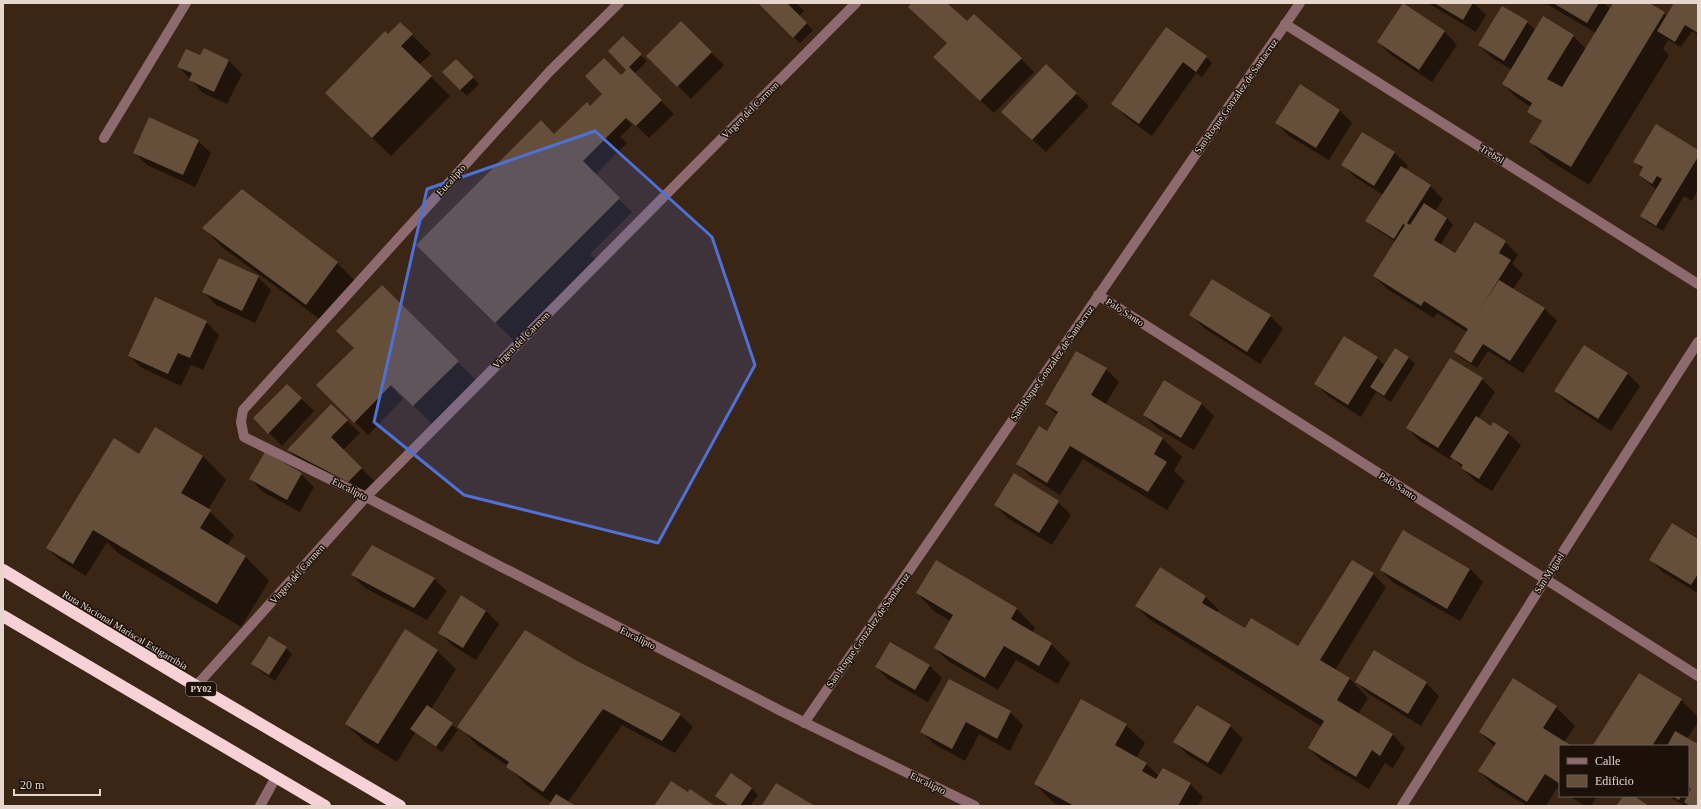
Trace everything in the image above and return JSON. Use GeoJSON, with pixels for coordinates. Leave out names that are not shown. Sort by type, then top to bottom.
{"type":"FeatureCollection","features":[{"type":"Feature","properties":{"kind":"highway","name":"Ruta Nacional Mariscal Estigarribia"},"geometry":{"type":"LineString","coordinates":[[3,570],[400,806]]}},
{"type":"Feature","properties":{"kind":"highway"},"geometry":{"type":"LineString","coordinates":[[3,616],[325,806]]}},
{"type":"Feature","properties":{"kind":"street"},"geometry":{"type":"LineString","coordinates":[[104,138],[186,3]]}},
{"type":"Feature","properties":{"kind":"street","name":"Eucalipto"},"geometry":{"type":"LineString","coordinates":[[619,3],[550,71],[243,410],[241,422],[244,436],[366,497],[804,723],[975,806]]}},
{"type":"Feature","properties":{"kind":"street","name":"Virgen del Carmen"},"geometry":{"type":"LineString","coordinates":[[196,686],[366,497],[856,3]]}},
{"type":"Feature","properties":{"kind":"street","name":"San Roque Gonzalez de Santacruz"},"geometry":{"type":"LineString","coordinates":[[804,723],[1300,3]]}},
{"type":"Feature","properties":{"kind":"street","name":"Trebol"},"geometry":{"type":"LineString","coordinates":[[1285,24],[1698,284]]}},
{"type":"Feature","properties":{"kind":"street","name":"Palo Santo"},"geometry":{"type":"LineString","coordinates":[[1098,295],[1544,580],[1698,676]]}},
{"type":"Feature","properties":{"kind":"street","name":"San Miguel"},"geometry":{"type":"LineString","coordinates":[[1402,806],[1544,580],[1698,342]]}},
{"type":"Feature","properties":{"kind":"street"},"geometry":{"type":"LineString","coordinates":[[260,806],[276,777]]}},
{"type":"Feature","properties":{"kind":"highlighted area"},"geometry":{"type":"Polygon","coordinates":[[[595,131],[712,237],[755,365],[658,543],[464,495],[374,422],[427,189],[595,131]]]}},
{"type":"Feature","properties":{"kind":"building"},"geometry":{"type":"Polygon","coordinates":[[[758,3],[787,3],[807,23],[793,38],[758,3]]]}},
{"type":"Feature","properties":{"kind":"building"},"geometry":{"type":"Polygon","coordinates":[[[912,3],[947,3],[967,21],[974,14],[1022,58],[980,101],[933,57],[947,43],[908,7],[912,3]]]}},
{"type":"Feature","properties":{"kind":"building"},"geometry":{"type":"Polygon","coordinates":[[[1403,3],[1445,31],[1419,70],[1377,42],[1403,3]]]}},
{"type":"Feature","properties":{"kind":"building"},"geometry":{"type":"Polygon","coordinates":[[[1434,3],[1473,3],[1463,20],[1434,3]]]}},
{"type":"Feature","properties":{"kind":"building"},"geometry":{"type":"Polygon","coordinates":[[[1553,3],[1599,3],[1587,23],[1553,3]]]}},
{"type":"Feature","properties":{"kind":"building"},"geometry":{"type":"Polygon","coordinates":[[[1613,3],[1649,3],[1665,12],[1571,167],[1529,142],[1542,121],[1527,112],[1532,103],[1502,84],[1543,16],[1574,35],[1547,79],[1562,87],[1613,3]]]}},
{"type":"Feature","properties":{"kind":"building"},"geometry":{"type":"Polygon","coordinates":[[[1674,3],[1698,3],[1698,33],[1685,25],[1675,42],[1657,31],[1674,3]]]}},
{"type":"Feature","properties":{"kind":"building"},"geometry":{"type":"Polygon","coordinates":[[[1502,6],[1528,21],[1504,61],[1478,45],[1502,6]]]}},
{"type":"Feature","properties":{"kind":"building"},"geometry":{"type":"Polygon","coordinates":[[[681,21],[712,52],[677,87],[646,56],[681,21]]]}},
{"type":"Feature","properties":{"kind":"building"},"geometry":{"type":"Polygon","coordinates":[[[400,22],[413,34],[401,46],[432,76],[372,138],[325,93],[385,31],[388,34],[400,22]]]}},
{"type":"Feature","properties":{"kind":"building"},"geometry":{"type":"Polygon","coordinates":[[[1166,27],[1207,56],[1196,72],[1183,62],[1139,124],[1111,104],[1166,27]]]}},
{"type":"Feature","properties":{"kind":"building"},"geometry":{"type":"Polygon","coordinates":[[[623,36],[642,54],[629,67],[662,100],[636,126],[626,118],[583,161],[620,198],[495,323],[416,245],[541,120],[554,134],[587,102],[590,106],[602,94],[585,76],[604,58],[621,75],[626,70],[608,51],[623,36]]]}},
{"type":"Feature","properties":{"kind":"building"},"geometry":{"type":"Polygon","coordinates":[[[204,48],[229,60],[214,92],[189,80],[192,73],[177,67],[186,49],[200,55],[204,48]]]}},
{"type":"Feature","properties":{"kind":"building"},"geometry":{"type":"Polygon","coordinates":[[[456,59],[474,77],[460,90],[442,72],[456,59]]]}},
{"type":"Feature","properties":{"kind":"building"},"geometry":{"type":"Polygon","coordinates":[[[1046,64],[1077,93],[1032,140],[1001,112],[1046,64]]]}},
{"type":"Feature","properties":{"kind":"building"},"geometry":{"type":"Polygon","coordinates":[[[1300,84],[1340,110],[1316,148],[1275,123],[1300,84]]]}},
{"type":"Feature","properties":{"kind":"building"},"geometry":{"type":"Polygon","coordinates":[[[149,117],[199,140],[183,175],[133,153],[149,117]]]}},
{"type":"Feature","properties":{"kind":"building"},"geometry":{"type":"Polygon","coordinates":[[[1656,124],[1698,150],[1698,157],[1656,226],[1640,216],[1662,179],[1657,176],[1652,184],[1639,175],[1643,167],[1633,162],[1656,124]]]}},
{"type":"Feature","properties":{"kind":"building"},"geometry":{"type":"Polygon","coordinates":[[[1362,132],[1395,152],[1374,186],[1341,165],[1362,132]]]}},
{"type":"Feature","properties":{"kind":"building"},"geometry":{"type":"Polygon","coordinates":[[[1401,166],[1431,185],[1407,223],[1410,225],[1424,203],[1447,218],[1434,240],[1455,253],[1475,222],[1506,241],[1499,253],[1511,260],[1477,314],[1499,280],[1545,308],[1510,361],[1483,344],[1471,363],[1454,352],[1468,329],[1424,301],[1421,306],[1373,276],[1405,225],[1403,224],[1394,239],[1365,221],[1401,166]]]}},
{"type":"Feature","properties":{"kind":"building"},"geometry":{"type":"Polygon","coordinates":[[[242,189],[338,262],[306,305],[202,228],[242,189]]]}},
{"type":"Feature","properties":{"kind":"building"},"geometry":{"type":"Polygon","coordinates":[[[219,258],[259,276],[242,311],[202,292],[219,258]]]}},
{"type":"Feature","properties":{"kind":"building"},"geometry":{"type":"Polygon","coordinates":[[[1212,279],[1271,315],[1247,352],[1189,315],[1212,279]]]}},
{"type":"Feature","properties":{"kind":"building"},"geometry":{"type":"Polygon","coordinates":[[[382,285],[459,361],[413,406],[391,385],[354,423],[316,385],[354,348],[336,331],[382,285]]]}},
{"type":"Feature","properties":{"kind":"building"},"geometry":{"type":"Polygon","coordinates":[[[155,297],[207,321],[190,358],[178,353],[168,374],[128,356],[155,297]]]}},
{"type":"Feature","properties":{"kind":"building"},"geometry":{"type":"Polygon","coordinates":[[[1344,336],[1378,357],[1348,405],[1314,384],[1344,336]]]}},
{"type":"Feature","properties":{"kind":"building"},"geometry":{"type":"Polygon","coordinates":[[[1584,345],[1628,373],[1598,419],[1554,391],[1584,345]]]}},
{"type":"Feature","properties":{"kind":"building"},"geometry":{"type":"Polygon","coordinates":[[[1395,348],[1409,357],[1384,396],[1370,387],[1395,348]]]}},
{"type":"Feature","properties":{"kind":"building"},"geometry":{"type":"Polygon","coordinates":[[[1076,351],[1107,368],[1091,395],[1163,438],[1154,454],[1167,462],[1148,492],[1070,446],[1047,483],[1016,464],[1039,426],[1047,431],[1058,412],[1045,404],[1076,351]]]}},
{"type":"Feature","properties":{"kind":"building"},"geometry":{"type":"Polygon","coordinates":[[[1450,358],[1483,378],[1438,448],[1406,428],[1450,358]]]}},
{"type":"Feature","properties":{"kind":"building"},"geometry":{"type":"Polygon","coordinates":[[[1164,380],[1202,403],[1181,438],[1143,415],[1164,380]]]}},
{"type":"Feature","properties":{"kind":"building"},"geometry":{"type":"Polygon","coordinates":[[[287,384],[302,398],[268,434],[253,418],[287,384]]]}},
{"type":"Feature","properties":{"kind":"building"},"geometry":{"type":"Polygon","coordinates":[[[331,404],[348,420],[331,437],[362,468],[348,482],[287,450],[331,404]]]}},
{"type":"Feature","properties":{"kind":"building"},"geometry":{"type":"Polygon","coordinates":[[[1476,416],[1491,426],[1493,422],[1509,432],[1479,479],[1461,468],[1463,465],[1450,457],[1476,416]]]}},
{"type":"Feature","properties":{"kind":"building"},"geometry":{"type":"Polygon","coordinates":[[[155,427],[203,456],[181,493],[211,510],[200,528],[246,556],[217,604],[93,530],[73,564],[46,548],[114,438],[139,454],[155,427]]]}},
{"type":"Feature","properties":{"kind":"building"},"geometry":{"type":"Polygon","coordinates":[[[265,452],[302,473],[287,500],[249,479],[265,452]]]}},
{"type":"Feature","properties":{"kind":"building"},"geometry":{"type":"Polygon","coordinates":[[[1014,473],[1059,501],[1039,533],[994,505],[1014,473]]]}},
{"type":"Feature","properties":{"kind":"building"},"geometry":{"type":"Polygon","coordinates":[[[1672,523],[1698,539],[1698,574],[1691,585],[1649,560],[1672,523]]]}},
{"type":"Feature","properties":{"kind":"building"},"geometry":{"type":"Polygon","coordinates":[[[1403,530],[1470,569],[1447,609],[1380,570],[1403,530]]]}},
{"type":"Feature","properties":{"kind":"building"},"geometry":{"type":"Polygon","coordinates":[[[372,545],[435,578],[414,608],[351,575],[372,545]]]}},
{"type":"Feature","properties":{"kind":"building"},"geometry":{"type":"Polygon","coordinates":[[[936,560],[1017,608],[1011,619],[1052,643],[1039,666],[1004,646],[985,678],[934,648],[953,615],[916,593],[936,560]]]}},
{"type":"Feature","properties":{"kind":"building"},"geometry":{"type":"Polygon","coordinates":[[[1352,560],[1374,573],[1320,660],[1350,678],[1337,700],[1393,734],[1380,756],[1372,750],[1356,777],[1308,748],[1324,721],[1135,606],[1160,567],[1206,596],[1202,603],[1245,628],[1251,618],[1298,646],[1352,560]]]}},
{"type":"Feature","properties":{"kind":"building"},"geometry":{"type":"Polygon","coordinates":[[[461,595],[486,611],[463,648],[438,633],[461,595]]]}},
{"type":"Feature","properties":{"kind":"building"},"geometry":{"type":"Polygon","coordinates":[[[405,629],[438,650],[378,744],[345,724],[405,629]]]}},
{"type":"Feature","properties":{"kind":"building"},"geometry":{"type":"Polygon","coordinates":[[[525,630],[579,662],[681,714],[662,741],[603,709],[543,792],[506,767],[509,762],[457,727],[525,630]]]}},
{"type":"Feature","properties":{"kind":"building"},"geometry":{"type":"Polygon","coordinates":[[[269,636],[287,647],[269,675],[251,664],[269,636]]]}},
{"type":"Feature","properties":{"kind":"building"},"geometry":{"type":"Polygon","coordinates":[[[890,642],[930,665],[915,690],[875,667],[890,642]]]}},
{"type":"Feature","properties":{"kind":"building"},"geometry":{"type":"Polygon","coordinates":[[[1374,650],[1427,682],[1408,714],[1355,682],[1374,650]]]}},
{"type":"Feature","properties":{"kind":"building"},"geometry":{"type":"Polygon","coordinates":[[[1639,673],[1682,699],[1653,745],[1593,745],[1639,673]]]}},
{"type":"Feature","properties":{"kind":"building"},"geometry":{"type":"Polygon","coordinates":[[[1513,678],[1557,706],[1543,728],[1570,745],[1559,745],[1559,783],[1545,774],[1527,802],[1478,771],[1496,743],[1479,732],[1513,678]]]}},
{"type":"Feature","properties":{"kind":"building"},"geometry":{"type":"Polygon","coordinates":[[[949,679],[1011,711],[997,739],[966,722],[952,749],[920,732],[949,679]]]}},
{"type":"Feature","properties":{"kind":"building"},"geometry":{"type":"Polygon","coordinates":[[[1081,699],[1127,724],[1115,745],[1147,763],[1142,771],[1156,779],[1163,768],[1191,783],[1178,806],[1074,806],[1034,784],[1081,699]]]}},
{"type":"Feature","properties":{"kind":"building"},"geometry":{"type":"Polygon","coordinates":[[[427,705],[453,723],[436,747],[410,729],[427,705]]]}},
{"type":"Feature","properties":{"kind":"building"},"geometry":{"type":"Polygon","coordinates":[[[1197,705],[1231,725],[1208,763],[1173,742],[1197,705]]]}},
{"type":"Feature","properties":{"kind":"building"},"geometry":{"type":"Polygon","coordinates":[[[1675,731],[1698,744],[1698,806],[1690,806],[1684,802],[1687,797],[1689,797],[1691,789],[1689,788],[1689,745],[1668,745],[1675,731]]]}},
{"type":"Feature","properties":{"kind":"building"},"geometry":{"type":"Polygon","coordinates":[[[731,773],[752,788],[740,806],[729,806],[715,796],[731,773]]]}},
{"type":"Feature","properties":{"kind":"building"},"geometry":{"type":"Polygon","coordinates":[[[671,781],[688,792],[690,789],[715,806],[654,806],[671,781]]]}},
{"type":"Feature","properties":{"kind":"building"},"geometry":{"type":"Polygon","coordinates":[[[776,783],[815,806],[762,805],[776,783]]]}},
{"type":"Feature","properties":{"kind":"building"},"geometry":{"type":"Polygon","coordinates":[[[556,794],[576,806],[548,806],[556,794]]]}},
{"type":"Feature","properties":{"kind":"building"},"geometry":{"type":"Polygon","coordinates":[[[1622,797],[1636,797],[1649,806],[1616,806],[1622,797]]]}},
{"type":"Feature","properties":{"kind":"building"},"geometry":{"type":"Polygon","coordinates":[[[1674,797],[1680,797],[1679,800],[1674,797]]]}}]}
